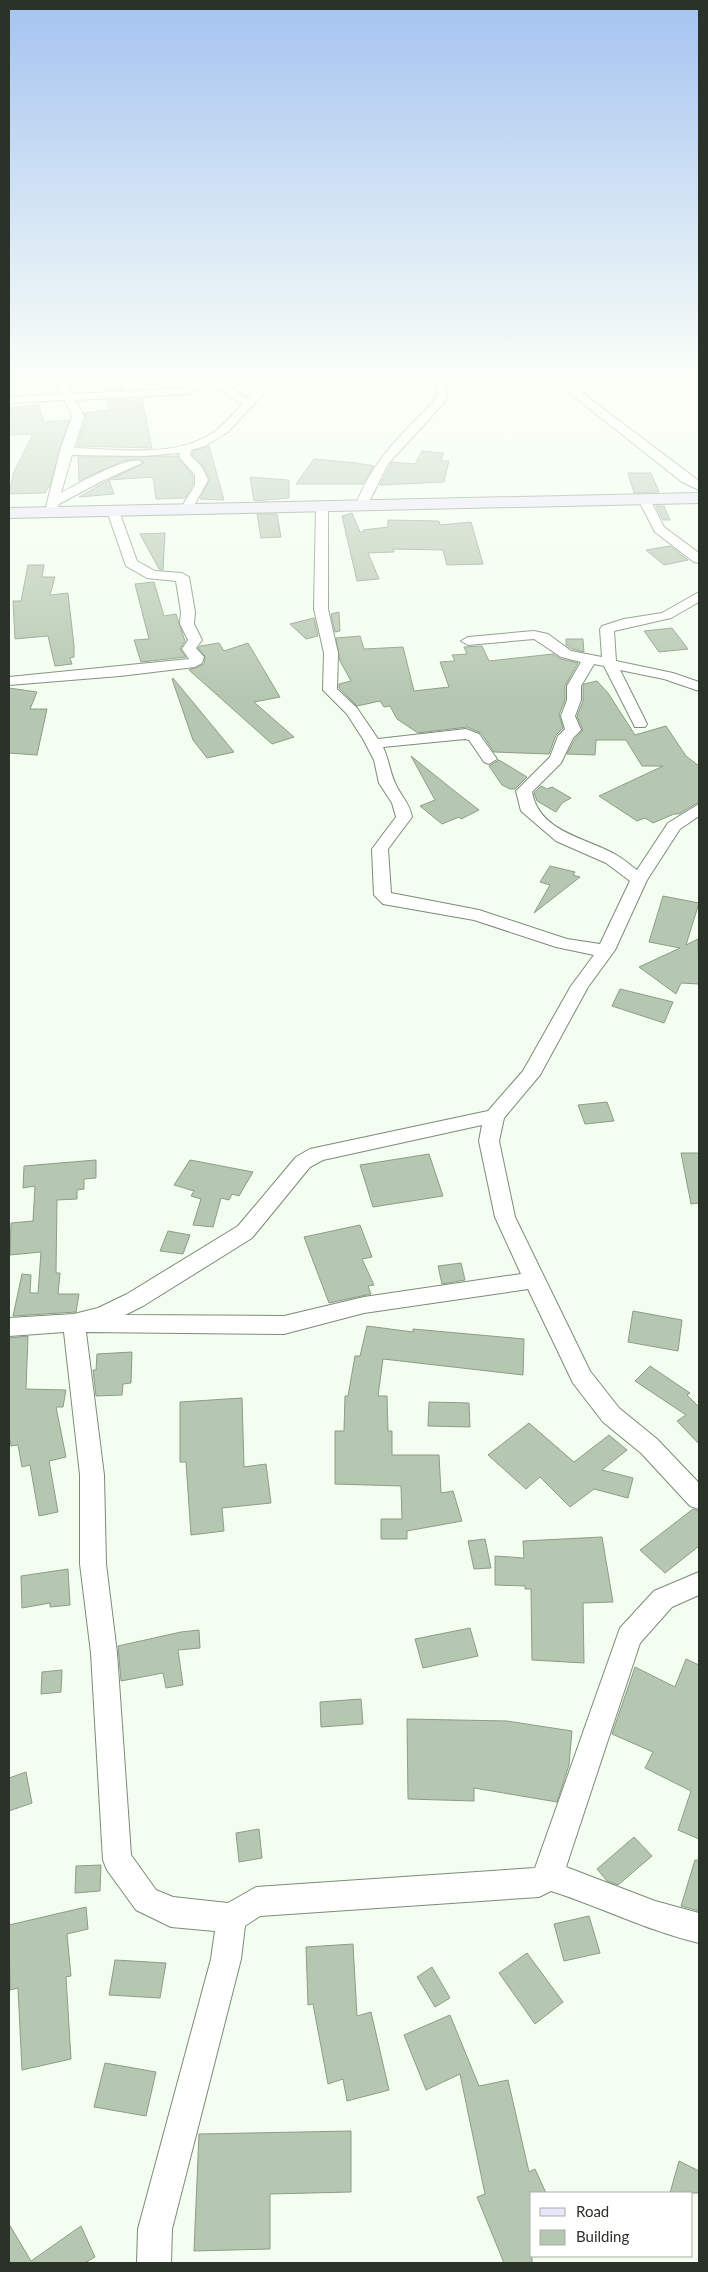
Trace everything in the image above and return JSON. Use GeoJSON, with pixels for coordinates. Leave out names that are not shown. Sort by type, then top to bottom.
{"type":"FeatureCollection","features":[{"type":"Feature","properties":{"kind":"main road"},"geometry":{"type":"LineString","coordinates":[[9,513],[52,506],[112,511],[699,498]]}},
{"type":"Feature","properties":{"kind":"street"},"geometry":{"type":"LineString","coordinates":[[52,506],[57,485]]}},
{"type":"Feature","properties":{"kind":"street"},"geometry":{"type":"LineString","coordinates":[[52,506],[87,485]]}},
{"type":"Feature","properties":{"kind":"street"},"geometry":{"type":"LineString","coordinates":[[187,508],[201,485]]}},
{"type":"Feature","properties":{"kind":"street"},"geometry":{"type":"LineString","coordinates":[[362,505],[368,485]]}},
{"type":"Feature","properties":{"kind":"street"},"geometry":{"type":"LineString","coordinates":[[644,500],[659,529],[699,560]]}},
{"type":"Feature","properties":{"kind":"street"},"geometry":{"type":"LineString","coordinates":[[322,506],[320,609],[331,652],[330,690],[343,698],[372,744],[380,758],[388,783],[403,810],[404,817],[380,849],[383,895],[389,900],[491,918],[560,944],[584,950],[606,950]]}},
{"type":"Feature","properties":{"kind":"street"},"geometry":{"type":"LineString","coordinates":[[9,681],[100,674],[195,662],[197,657],[190,648],[195,640],[187,624],[188,612],[182,577],[152,575],[131,563],[112,511]]}},
{"type":"Feature","properties":{"kind":"street"},"geometry":{"type":"LineString","coordinates":[[640,724],[609,663],[607,629],[616,624],[655,619],[674,614],[699,596]]}},
{"type":"Feature","properties":{"kind":"street"},"geometry":{"type":"LineString","coordinates":[[468,641],[534,634],[543,637],[566,654],[668,676],[699,687]]}},
{"type":"Feature","properties":{"kind":"street"},"geometry":{"type":"LineString","coordinates":[[590,659],[574,686],[574,700],[568,716],[573,730],[566,736],[565,744],[545,772],[524,791],[524,796],[528,808],[562,838],[612,859],[639,880]]}},
{"type":"Feature","properties":{"kind":"street"},"geometry":{"type":"LineString","coordinates":[[372,744],[466,734],[474,737],[490,759]]}},
{"type":"Feature","properties":{"kind":"street"},"geometry":{"type":"LineString","coordinates":[[699,809],[674,826],[639,880],[606,950],[580,986],[530,1074],[494,1116],[489,1141],[505,1217],[533,1280],[581,1377],[611,1415],[648,1446],[699,1499]]}},
{"type":"Feature","properties":{"kind":"street"},"geometry":{"type":"LineString","coordinates":[[74,1323],[104,1315],[135,1300],[245,1232],[303,1162],[317,1154],[494,1116]]}},
{"type":"Feature","properties":{"kind":"street"},"geometry":{"type":"LineString","coordinates":[[9,1327],[74,1323],[284,1325],[364,1305],[533,1280]]}},
{"type":"Feature","properties":{"kind":"street"},"geometry":{"type":"LineString","coordinates":[[74,1323],[92,1475],[93,1564],[104,1653],[117,1860],[146,1900],[171,1912],[230,1918],[256,1902],[539,1882],[548,1876],[629,1636],[663,1599],[699,1584]]}},
{"type":"Feature","properties":{"kind":"street"},"geometry":{"type":"LineString","coordinates":[[548,1876],[581,1886],[655,1916],[699,1928]]}},
{"type":"Feature","properties":{"kind":"street"},"geometry":{"type":"LineString","coordinates":[[154,2263],[155,2229],[226,1959],[230,1918]]}},
{"type":"Feature","properties":{"kind":"building"},"geometry":{"type":"Polygon","coordinates":[[[11,485],[50,485],[45,493],[9,494],[11,485]]]}},
{"type":"Feature","properties":{"kind":"building"},"geometry":{"type":"Polygon","coordinates":[[[100,485],[111,485],[114,494],[79,497],[100,485]]]}},
{"type":"Feature","properties":{"kind":"building"},"geometry":{"type":"Polygon","coordinates":[[[154,485],[192,485],[185,498],[156,499],[154,485]]]}},
{"type":"Feature","properties":{"kind":"building"},"geometry":{"type":"Polygon","coordinates":[[[207,485],[220,485],[224,500],[200,499],[207,485]]]}},
{"type":"Feature","properties":{"kind":"building"},"geometry":{"type":"Polygon","coordinates":[[[251,485],[289,485],[289,498],[254,501],[251,485]]]}},
{"type":"Feature","properties":{"kind":"building"},"geometry":{"type":"Polygon","coordinates":[[[632,485],[656,485],[659,492],[634,493],[632,485]]]}},
{"type":"Feature","properties":{"kind":"building"},"geometry":{"type":"Polygon","coordinates":[[[656,506],[664,506],[670,520],[663,520],[656,506]]]}},
{"type":"Feature","properties":{"kind":"building"},"geometry":{"type":"Polygon","coordinates":[[[352,513],[360,532],[388,527],[388,520],[439,521],[440,525],[471,522],[483,564],[447,565],[443,550],[393,549],[394,552],[368,553],[379,579],[357,581],[342,516],[352,513]]]}},
{"type":"Feature","properties":{"kind":"building"},"geometry":{"type":"Polygon","coordinates":[[[257,514],[277,514],[281,537],[261,538],[257,514]]]}},
{"type":"Feature","properties":{"kind":"building"},"geometry":{"type":"Polygon","coordinates":[[[165,533],[163,570],[159,569],[140,534],[165,533]]]}},
{"type":"Feature","properties":{"kind":"building"},"geometry":{"type":"Polygon","coordinates":[[[670,546],[688,560],[664,565],[646,550],[670,546]]]}},
{"type":"Feature","properties":{"kind":"building"},"geometry":{"type":"Polygon","coordinates":[[[28,565],[44,565],[42,577],[55,577],[50,595],[68,593],[74,646],[74,657],[70,658],[72,664],[55,666],[48,636],[15,639],[13,601],[21,601],[28,565]]]}},
{"type":"Feature","properties":{"kind":"building"},"geometry":{"type":"Polygon","coordinates":[[[154,582],[164,616],[176,614],[185,641],[180,649],[186,657],[141,662],[134,640],[149,639],[135,584],[154,582]]]}},
{"type":"Feature","properties":{"kind":"building"},"geometry":{"type":"Polygon","coordinates":[[[339,612],[340,631],[335,632],[331,614],[339,612]]]}},
{"type":"Feature","properties":{"kind":"building"},"geometry":{"type":"Polygon","coordinates":[[[314,618],[318,636],[306,639],[290,624],[314,618]]]}},
{"type":"Feature","properties":{"kind":"building"},"geometry":{"type":"Polygon","coordinates":[[[672,628],[688,649],[659,652],[644,631],[672,628]]]}},
{"type":"Feature","properties":{"kind":"building"},"geometry":{"type":"Polygon","coordinates":[[[360,636],[364,649],[403,647],[414,691],[449,687],[440,662],[455,661],[452,655],[467,654],[464,647],[482,646],[489,661],[553,654],[561,659],[578,663],[565,686],[565,700],[559,715],[563,728],[556,735],[549,754],[494,752],[481,733],[467,727],[418,733],[397,719],[390,706],[384,707],[380,701],[357,706],[339,688],[339,684],[351,681],[340,661],[336,638],[360,636]]]}},
{"type":"Feature","properties":{"kind":"building"},"geometry":{"type":"Polygon","coordinates":[[[566,639],[583,639],[584,652],[572,649],[566,645],[566,639]]]}},
{"type":"Feature","properties":{"kind":"building"},"geometry":{"type":"Polygon","coordinates":[[[219,643],[224,651],[248,643],[280,697],[254,702],[294,737],[272,744],[189,670],[204,664],[205,656],[198,648],[200,646],[219,643]]]}},
{"type":"Feature","properties":{"kind":"building"},"geometry":{"type":"Polygon","coordinates":[[[173,678],[234,752],[207,758],[193,740],[173,678]]]}},
{"type":"Feature","properties":{"kind":"building"},"geometry":{"type":"Polygon","coordinates":[[[597,681],[608,693],[635,735],[666,726],[686,756],[699,766],[699,802],[679,814],[674,814],[653,823],[645,818],[637,821],[599,796],[663,766],[642,766],[626,740],[596,740],[595,755],[567,754],[575,739],[583,730],[577,716],[583,701],[584,684],[597,681]]]}},
{"type":"Feature","properties":{"kind":"building"},"geometry":{"type":"Polygon","coordinates":[[[9,688],[37,692],[30,709],[47,709],[37,755],[9,753],[9,688]]]}},
{"type":"Feature","properties":{"kind":"building"},"geometry":{"type":"Polygon","coordinates":[[[411,756],[479,810],[461,819],[459,817],[442,824],[420,806],[435,800],[411,756]]]}},
{"type":"Feature","properties":{"kind":"building"},"geometry":{"type":"Polygon","coordinates":[[[499,760],[527,777],[515,789],[502,785],[489,766],[499,760]]]}},
{"type":"Feature","properties":{"kind":"building"},"geometry":{"type":"Polygon","coordinates":[[[541,786],[547,789],[552,787],[571,798],[562,803],[556,812],[537,801],[534,793],[541,786]]]}},
{"type":"Feature","properties":{"kind":"building"},"geometry":{"type":"Polygon","coordinates":[[[550,866],[575,872],[573,875],[580,877],[534,913],[550,885],[540,882],[550,866]]]}},
{"type":"Feature","properties":{"kind":"building"},"geometry":{"type":"Polygon","coordinates":[[[663,896],[699,903],[686,945],[698,939],[699,984],[681,983],[676,994],[639,967],[680,948],[649,942],[663,896]]]}},
{"type":"Feature","properties":{"kind":"building"},"geometry":{"type":"Polygon","coordinates":[[[620,989],[673,1002],[664,1023],[612,1006],[620,989]]]}},
{"type":"Feature","properties":{"kind":"building"},"geometry":{"type":"Polygon","coordinates":[[[607,1102],[614,1121],[585,1124],[578,1105],[607,1102]]]}},
{"type":"Feature","properties":{"kind":"building"},"geometry":{"type":"Polygon","coordinates":[[[681,1153],[699,1153],[699,1203],[691,1204],[681,1153]]]}},
{"type":"Feature","properties":{"kind":"building"},"geometry":{"type":"Polygon","coordinates":[[[429,1154],[443,1196],[373,1207],[360,1165],[429,1154]]]}},
{"type":"Feature","properties":{"kind":"building"},"geometry":{"type":"Polygon","coordinates":[[[96,1160],[96,1178],[84,1179],[84,1189],[77,1190],[77,1199],[57,1200],[56,1273],[60,1273],[58,1294],[79,1294],[76,1312],[13,1316],[22,1274],[31,1275],[30,1293],[38,1293],[41,1252],[10,1255],[11,1223],[33,1221],[35,1186],[23,1188],[24,1166],[96,1160]]]}},
{"type":"Feature","properties":{"kind":"building"},"geometry":{"type":"Polygon","coordinates":[[[190,1160],[253,1172],[239,1196],[232,1194],[229,1200],[221,1198],[213,1227],[193,1225],[201,1199],[191,1196],[194,1191],[174,1185],[190,1160]]]}},
{"type":"Feature","properties":{"kind":"building"},"geometry":{"type":"Polygon","coordinates":[[[360,1225],[372,1257],[362,1259],[374,1285],[368,1286],[371,1294],[329,1303],[304,1237],[360,1225]]]}},
{"type":"Feature","properties":{"kind":"building"},"geometry":{"type":"Polygon","coordinates":[[[168,1231],[190,1235],[183,1254],[160,1251],[168,1231]]]}},
{"type":"Feature","properties":{"kind":"building"},"geometry":{"type":"Polygon","coordinates":[[[461,1263],[465,1280],[442,1284],[438,1266],[461,1263]]]}},
{"type":"Feature","properties":{"kind":"building"},"geometry":{"type":"Polygon","coordinates":[[[633,1311],[682,1320],[678,1351],[628,1342],[633,1311]]]}},
{"type":"Feature","properties":{"kind":"building"},"geometry":{"type":"Polygon","coordinates":[[[367,1326],[413,1332],[413,1329],[524,1339],[523,1375],[383,1359],[378,1396],[387,1396],[388,1431],[392,1431],[392,1455],[439,1455],[441,1493],[453,1491],[462,1521],[407,1531],[407,1539],[381,1539],[381,1519],[402,1519],[401,1486],[335,1484],[335,1431],[344,1431],[345,1396],[348,1396],[355,1356],[360,1356],[367,1326]]]}},
{"type":"Feature","properties":{"kind":"building"},"geometry":{"type":"Polygon","coordinates":[[[28,1336],[26,1389],[66,1390],[63,1407],[56,1407],[66,1457],[49,1461],[58,1512],[39,1516],[30,1465],[22,1467],[18,1445],[11,1446],[9,1435],[9,1338],[28,1336]]]}},
{"type":"Feature","properties":{"kind":"building"},"geometry":{"type":"Polygon","coordinates":[[[132,1352],[131,1383],[123,1384],[122,1395],[96,1396],[93,1370],[96,1370],[97,1354],[132,1352]]]}},
{"type":"Feature","properties":{"kind":"building"},"geometry":{"type":"Polygon","coordinates":[[[650,1366],[690,1393],[687,1395],[699,1407],[699,1444],[677,1421],[686,1415],[635,1381],[650,1366]]]}},
{"type":"Feature","properties":{"kind":"building"},"geometry":{"type":"Polygon","coordinates":[[[242,1398],[244,1467],[266,1464],[271,1503],[222,1508],[224,1531],[191,1535],[186,1462],[180,1462],[180,1402],[242,1398]]]}},
{"type":"Feature","properties":{"kind":"building"},"geometry":{"type":"Polygon","coordinates":[[[429,1402],[469,1403],[470,1427],[428,1426],[429,1402]]]}},
{"type":"Feature","properties":{"kind":"building"},"geometry":{"type":"Polygon","coordinates":[[[529,1423],[574,1462],[609,1435],[627,1450],[602,1470],[633,1478],[628,1498],[594,1489],[570,1507],[540,1477],[526,1489],[488,1455],[529,1423]]]}},
{"type":"Feature","properties":{"kind":"building"},"geometry":{"type":"Polygon","coordinates":[[[693,1509],[699,1511],[699,1546],[665,1573],[640,1550],[693,1509]]]}},
{"type":"Feature","properties":{"kind":"building"},"geometry":{"type":"Polygon","coordinates":[[[602,1537],[613,1602],[583,1603],[584,1663],[532,1660],[531,1589],[525,1589],[525,1586],[495,1585],[495,1556],[524,1558],[523,1541],[602,1537]]]}},
{"type":"Feature","properties":{"kind":"building"},"geometry":{"type":"Polygon","coordinates":[[[485,1539],[491,1568],[474,1569],[468,1541],[485,1539]]]}},
{"type":"Feature","properties":{"kind":"building"},"geometry":{"type":"Polygon","coordinates":[[[68,1569],[70,1605],[50,1607],[50,1603],[22,1608],[21,1576],[68,1569]]]}},
{"type":"Feature","properties":{"kind":"building"},"geometry":{"type":"Polygon","coordinates":[[[470,1628],[478,1656],[423,1668],[415,1639],[470,1628]]]}},
{"type":"Feature","properties":{"kind":"building"},"geometry":{"type":"Polygon","coordinates":[[[199,1630],[200,1648],[178,1650],[183,1685],[166,1688],[163,1673],[121,1681],[118,1646],[181,1632],[199,1630]]]}},
{"type":"Feature","properties":{"kind":"building"},"geometry":{"type":"Polygon","coordinates":[[[686,1659],[699,1665],[699,1839],[678,1830],[691,1791],[645,1768],[653,1752],[612,1734],[635,1667],[675,1687],[686,1659]]]}},
{"type":"Feature","properties":{"kind":"building"},"geometry":{"type":"Polygon","coordinates":[[[62,1670],[61,1692],[41,1694],[42,1672],[62,1670]]]}},
{"type":"Feature","properties":{"kind":"building"},"geometry":{"type":"Polygon","coordinates":[[[361,1699],[363,1724],[321,1727],[320,1702],[361,1699]]]}},
{"type":"Feature","properties":{"kind":"building"},"geometry":{"type":"Polygon","coordinates":[[[407,1719],[507,1721],[572,1731],[569,1765],[557,1802],[474,1788],[474,1801],[408,1799],[407,1719]]]}},
{"type":"Feature","properties":{"kind":"building"},"geometry":{"type":"Polygon","coordinates":[[[26,1772],[32,1803],[9,1811],[9,1778],[26,1772]]]}},
{"type":"Feature","properties":{"kind":"building"},"geometry":{"type":"Polygon","coordinates":[[[259,1829],[262,1858],[239,1862],[236,1833],[259,1829]]]}},
{"type":"Feature","properties":{"kind":"building"},"geometry":{"type":"Polygon","coordinates":[[[634,1837],[652,1856],[618,1885],[607,1881],[597,1869],[634,1837]]]}},
{"type":"Feature","properties":{"kind":"building"},"geometry":{"type":"Polygon","coordinates":[[[695,1860],[699,1860],[699,1911],[681,1906],[695,1860]]]}},
{"type":"Feature","properties":{"kind":"building"},"geometry":{"type":"Polygon","coordinates":[[[101,1865],[100,1891],[75,1893],[76,1866],[101,1865]]]}},
{"type":"Feature","properties":{"kind":"building"},"geometry":{"type":"Polygon","coordinates":[[[86,1907],[88,1929],[67,1934],[71,1976],[66,1977],[71,2059],[22,2070],[18,1988],[10,1990],[9,1925],[86,1907]]]}},
{"type":"Feature","properties":{"kind":"building"},"geometry":{"type":"Polygon","coordinates":[[[589,1916],[600,1953],[564,1961],[554,1924],[589,1916]]]}},
{"type":"Feature","properties":{"kind":"building"},"geometry":{"type":"Polygon","coordinates":[[[353,1944],[357,2016],[371,2012],[389,2090],[347,2101],[343,2079],[328,2084],[313,2004],[308,2005],[306,1947],[353,1944]]]}},
{"type":"Feature","properties":{"kind":"building"},"geometry":{"type":"Polygon","coordinates":[[[527,1953],[563,2002],[535,2024],[499,1973],[527,1953]]]}},
{"type":"Feature","properties":{"kind":"building"},"geometry":{"type":"Polygon","coordinates":[[[115,1960],[166,1963],[160,1998],[109,1995],[115,1960]]]}},
{"type":"Feature","properties":{"kind":"building"},"geometry":{"type":"Polygon","coordinates":[[[432,1967],[450,1998],[435,2007],[417,1977],[432,1967]]]}},
{"type":"Feature","properties":{"kind":"building"},"geometry":{"type":"Polygon","coordinates":[[[450,2015],[479,2086],[508,2080],[529,2172],[535,2169],[546,2192],[530,2192],[530,2257],[532,2257],[532,2263],[504,2263],[477,2197],[485,2194],[460,2074],[426,2090],[404,2035],[450,2015]]]}},
{"type":"Feature","properties":{"kind":"building"},"geometry":{"type":"Polygon","coordinates":[[[105,2063],[156,2072],[146,2116],[94,2107],[105,2063]]]}},
{"type":"Feature","properties":{"kind":"building"},"geometry":{"type":"Polygon","coordinates":[[[351,2131],[351,2192],[270,2194],[270,2249],[194,2251],[199,2134],[351,2131]]]}},
{"type":"Feature","properties":{"kind":"building"},"geometry":{"type":"Polygon","coordinates":[[[679,2161],[699,2171],[699,2193],[670,2192],[679,2161]]]}},
{"type":"Feature","properties":{"kind":"building"},"geometry":{"type":"Polygon","coordinates":[[[9,2224],[31,2261],[81,2226],[95,2257],[85,2263],[9,2263],[9,2224]]]}}]}
